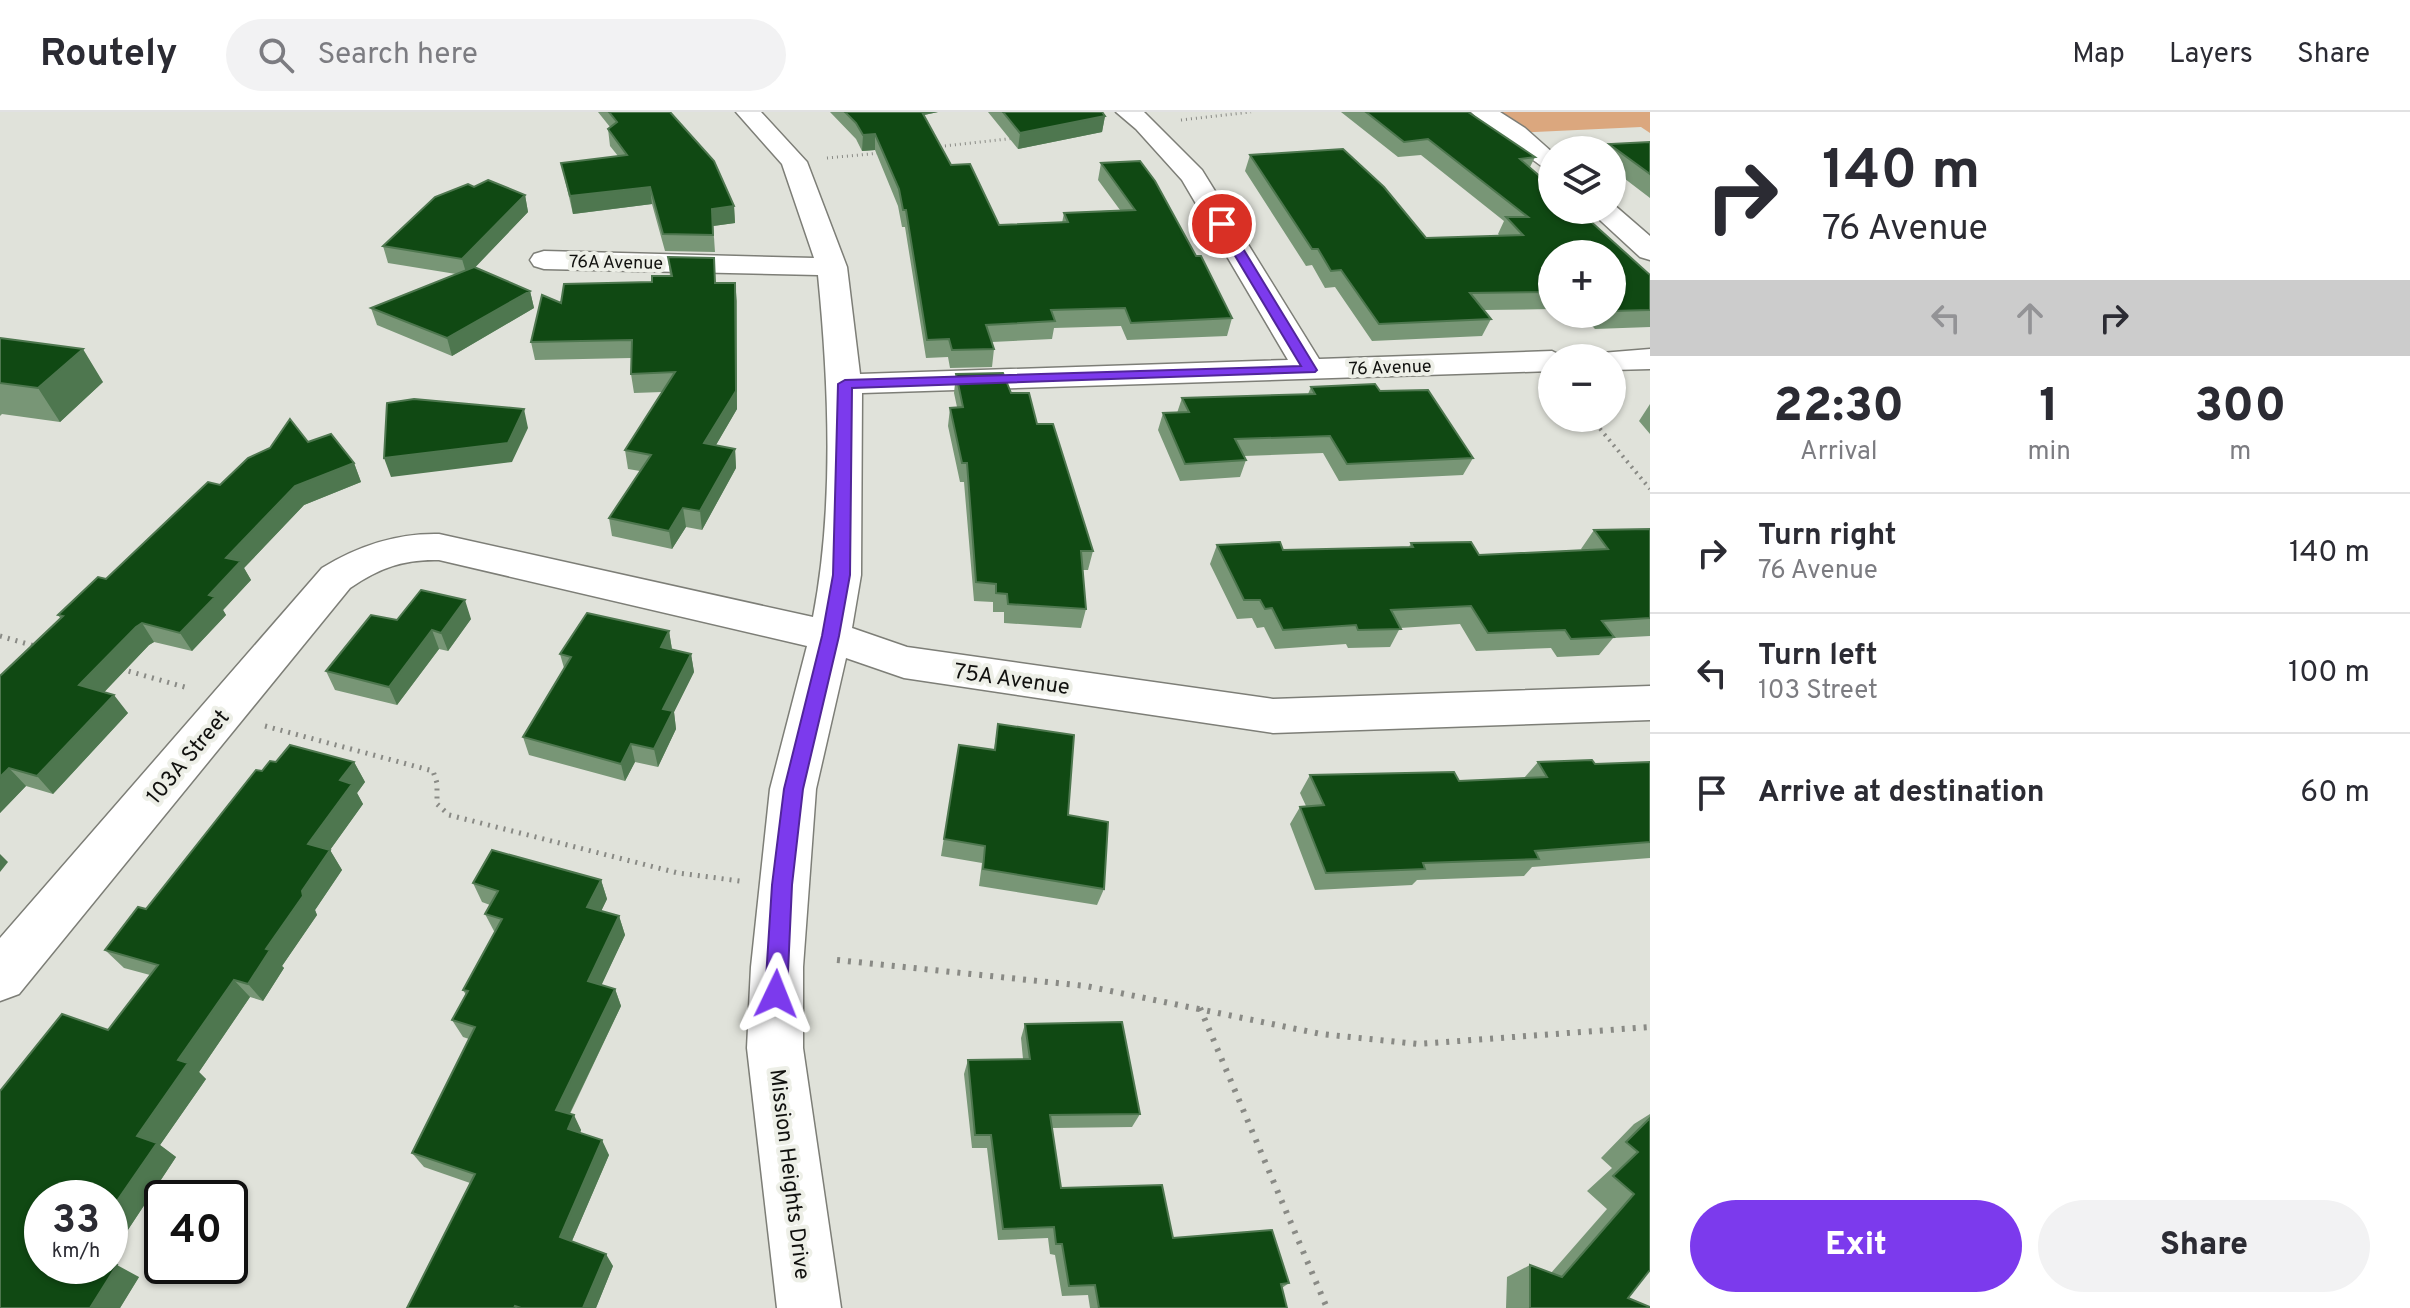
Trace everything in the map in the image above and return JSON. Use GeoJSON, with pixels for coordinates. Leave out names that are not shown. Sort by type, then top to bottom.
{"type":"FeatureCollection","features":[{"type":"Feature","properties":{"kind":"street","name":"Mission Heights Drive"},"geometry":{"type":"LineString","coordinates":[[748,112],[794,162],[832,267],[845,384],[841,575],[830,636],[793,789],[782,885],[775,1048],[809,1308]]}},
{"type":"Feature","properties":{"kind":"street"},"geometry":{"type":"LineString","coordinates":[[1483,112],[1516,133],[1538,153]]}},
{"type":"Feature","properties":{"kind":"street"},"geometry":{"type":"LineString","coordinates":[[1136,118],[1193,176],[1310,370]]}},
{"type":"Feature","properties":{"kind":"street"},"geometry":{"type":"LineString","coordinates":[[1619,224],[1650,251]]}},
{"type":"Feature","properties":{"kind":"street","name":"76A Avenue"},"geometry":{"type":"LineString","coordinates":[[544,260],[832,267]]}},
{"type":"Feature","properties":{"kind":"street"},"geometry":{"type":"LineString","coordinates":[[1626,360],[1650,359]]}},
{"type":"Feature","properties":{"kind":"street","name":"76 Avenue"},"geometry":{"type":"LineString","coordinates":[[845,384],[1538,362]]}},
{"type":"Feature","properties":{"kind":"street","name":"75A Avenue"},"geometry":{"type":"LineString","coordinates":[[386,550],[412,545],[439,547],[830,636],[904,662],[1273,716],[1650,703]]}},
{"type":"Feature","properties":{"kind":"street","name":"103A Street"},"geometry":{"type":"LineString","coordinates":[[0,977],[336,578],[359,562],[386,550]]}},
{"type":"Feature","properties":{"kind":"path"},"geometry":{"type":"LineString","coordinates":[[1136,118],[1251,112]]}},
{"type":"Feature","properties":{"kind":"path"},"geometry":{"type":"LineString","coordinates":[[932,147],[1023,137]]}},
{"type":"Feature","properties":{"kind":"path"},"geometry":{"type":"LineString","coordinates":[[794,162],[886,152]]}},
{"type":"Feature","properties":{"kind":"path"},"geometry":{"type":"LineString","coordinates":[[1603,432],[1650,489]]}},
{"type":"Feature","properties":{"kind":"path"},"geometry":{"type":"LineString","coordinates":[[0,636],[44,648]]}},
{"type":"Feature","properties":{"kind":"path"},"geometry":{"type":"LineString","coordinates":[[116,668],[203,692],[227,709],[265,726],[433,771],[437,783],[437,804],[449,815],[678,873],[782,885]]}},
{"type":"Feature","properties":{"kind":"path"},"geometry":{"type":"LineString","coordinates":[[837,960],[1086,986],[1321,1034],[1418,1044],[1650,1027]]}},
{"type":"Feature","properties":{"kind":"path"},"geometry":{"type":"LineString","coordinates":[[1200,1008],[1327,1308]]}},
{"type":"Feature","properties":{"kind":"shaded area"},"geometry":{"type":"Polygon","coordinates":[[[1483,112],[1650,112],[1650,133],[1641,127],[1516,133],[1483,112]]]}},
{"type":"Feature","properties":{"kind":"building"},"geometry":{"type":"Polygon","coordinates":[[[609,112],[670,112],[714,161],[734,206],[712,209],[713,235],[663,234],[650,187],[570,196],[561,163],[627,155],[608,129],[617,122],[609,112]]]}},
{"type":"Feature","properties":{"kind":"building"},"geometry":{"type":"Polygon","coordinates":[[[845,112],[922,112],[951,165],[970,164],[999,225],[1068,222],[1064,213],[1135,210],[1101,163],[1140,161],[1155,181],[1196,256],[1201,256],[1232,318],[1131,323],[1125,308],[1051,310],[1055,321],[986,325],[994,349],[952,350],[949,339],[927,340],[906,210],[903,210],[899,189],[875,134],[863,135],[845,112]]]}},
{"type":"Feature","properties":{"kind":"building"},"geometry":{"type":"Polygon","coordinates":[[[1003,112],[1102,112],[1105,116],[1020,133],[1003,112]]]}},
{"type":"Feature","properties":{"kind":"building"},"geometry":{"type":"Polygon","coordinates":[[[1366,112],[1468,112],[1535,157],[1520,159],[1538,175],[1538,224],[1594,224],[1611,240],[1538,240],[1538,292],[1470,293],[1491,319],[1379,324],[1341,270],[1331,271],[1318,249],[1312,249],[1250,155],[1343,149],[1384,187],[1426,238],[1523,235],[1506,217],[1528,217],[1428,139],[1404,142],[1366,112]]]}},
{"type":"Feature","properties":{"kind":"building"},"geometry":{"type":"Polygon","coordinates":[[[1650,142],[1650,174],[1626,156],[1626,143],[1650,142]]]}},
{"type":"Feature","properties":{"kind":"building"},"geometry":{"type":"Polygon","coordinates":[[[488,180],[525,195],[462,259],[383,246],[435,197],[488,180]]]}},
{"type":"Feature","properties":{"kind":"building"},"geometry":{"type":"Polygon","coordinates":[[[1626,253],[1650,275],[1650,310],[1626,311],[1626,253]]]}},
{"type":"Feature","properties":{"kind":"building"},"geometry":{"type":"Polygon","coordinates":[[[668,257],[714,258],[715,283],[735,283],[736,391],[704,443],[735,449],[700,511],[683,508],[669,531],[609,518],[651,455],[625,450],[675,372],[631,374],[632,340],[531,342],[542,295],[561,303],[564,284],[652,282],[652,276],[672,276],[668,257]]]}},
{"type":"Feature","properties":{"kind":"building"},"geometry":{"type":"Polygon","coordinates":[[[474,267],[530,291],[447,338],[371,308],[474,267]]]}},
{"type":"Feature","properties":{"kind":"building"},"geometry":{"type":"Polygon","coordinates":[[[0,338],[83,349],[38,388],[0,383],[0,338]]]}},
{"type":"Feature","properties":{"kind":"building"},"geometry":{"type":"Polygon","coordinates":[[[1003,373],[1011,393],[1029,393],[1037,424],[1053,424],[1093,551],[1081,551],[1086,609],[1008,604],[1007,594],[996,593],[996,584],[976,582],[967,463],[962,463],[950,408],[963,407],[956,374],[1003,373]]]}},
{"type":"Feature","properties":{"kind":"building"},"geometry":{"type":"Polygon","coordinates":[[[1375,384],[1380,391],[1428,390],[1473,458],[1347,464],[1330,436],[1235,439],[1246,460],[1185,464],[1163,413],[1189,412],[1182,398],[1315,394],[1311,387],[1375,384]]]}},
{"type":"Feature","properties":{"kind":"building"},"geometry":{"type":"Polygon","coordinates":[[[414,399],[524,409],[508,443],[384,458],[387,403],[414,399]]]}},
{"type":"Feature","properties":{"kind":"building"},"geometry":{"type":"Polygon","coordinates":[[[290,419],[308,442],[331,434],[354,463],[295,486],[226,558],[241,561],[209,595],[215,597],[180,633],[142,623],[136,627],[79,685],[114,695],[37,776],[9,768],[0,777],[0,676],[63,616],[58,615],[98,577],[106,579],[208,482],[220,485],[248,458],[270,448],[290,419]]]}},
{"type":"Feature","properties":{"kind":"building"},"geometry":{"type":"Polygon","coordinates":[[[1650,529],[1650,618],[1602,621],[1614,637],[1571,639],[1565,630],[1488,633],[1471,606],[1391,610],[1401,629],[1358,630],[1356,625],[1283,630],[1272,608],[1265,609],[1260,600],[1244,600],[1217,545],[1280,542],[1283,550],[1413,547],[1411,543],[1471,542],[1479,555],[1608,549],[1594,530],[1650,529]]]}},
{"type":"Feature","properties":{"kind":"building"},"geometry":{"type":"Polygon","coordinates":[[[421,590],[465,600],[441,633],[432,630],[389,687],[326,671],[371,615],[397,620],[421,590]]]}},
{"type":"Feature","properties":{"kind":"building"},"geometry":{"type":"Polygon","coordinates":[[[587,613],[669,631],[661,647],[691,654],[663,709],[673,711],[654,749],[631,744],[621,764],[523,737],[571,657],[560,654],[587,613]]]}},
{"type":"Feature","properties":{"kind":"building"},"geometry":{"type":"Polygon","coordinates":[[[998,724],[1074,735],[1068,815],[1108,822],[1104,889],[983,869],[985,846],[944,839],[959,745],[995,750],[998,724]]]}},
{"type":"Feature","properties":{"kind":"building"},"geometry":{"type":"Polygon","coordinates":[[[290,745],[354,762],[340,780],[352,784],[308,844],[330,850],[266,949],[270,950],[248,984],[234,980],[178,1060],[188,1063],[137,1136],[157,1143],[128,1185],[128,1180],[24,1180],[24,1284],[105,1284],[90,1308],[0,1308],[0,1091],[62,1014],[108,1030],[158,965],[105,950],[138,907],[146,909],[256,770],[262,771],[270,761],[276,762],[290,745]]]}},
{"type":"Feature","properties":{"kind":"building"},"geometry":{"type":"Polygon","coordinates":[[[1592,760],[1595,764],[1650,762],[1650,842],[1535,851],[1539,859],[1423,863],[1425,869],[1326,873],[1300,807],[1324,805],[1310,775],[1454,772],[1459,781],[1547,777],[1538,762],[1592,760]]]}},
{"type":"Feature","properties":{"kind":"building"},"geometry":{"type":"Polygon","coordinates":[[[492,850],[601,880],[587,907],[619,916],[588,981],[615,989],[556,1110],[574,1115],[568,1129],[602,1140],[560,1237],[606,1254],[583,1308],[407,1308],[475,1174],[412,1153],[475,1027],[452,1020],[468,991],[463,990],[502,919],[485,914],[498,891],[473,883],[492,850]]]}},
{"type":"Feature","properties":{"kind":"building"},"geometry":{"type":"Polygon","coordinates":[[[1122,1022],[1140,1114],[1050,1115],[1061,1188],[1162,1185],[1173,1238],[1272,1230],[1289,1283],[1281,1284],[1287,1308],[1099,1308],[1095,1285],[1069,1286],[1062,1244],[1056,1244],[1054,1227],[1003,1229],[991,1135],[975,1135],[968,1060],[1030,1059],[1025,1024],[1122,1022]]]}},
{"type":"Feature","properties":{"kind":"building"},"geometry":{"type":"Polygon","coordinates":[[[1650,1118],[1650,1270],[1628,1298],[1650,1308],[1530,1308],[1530,1265],[1562,1277],[1634,1194],[1613,1176],[1638,1152],[1626,1142],[1650,1118]]]}},
{"type":"Feature","properties":{"kind":"route"},"geometry":{"type":"LineString","coordinates":[[776,994],[782,885],[793,789],[830,636],[841,575],[845,384],[1310,370],[1222,224]]}}]}
